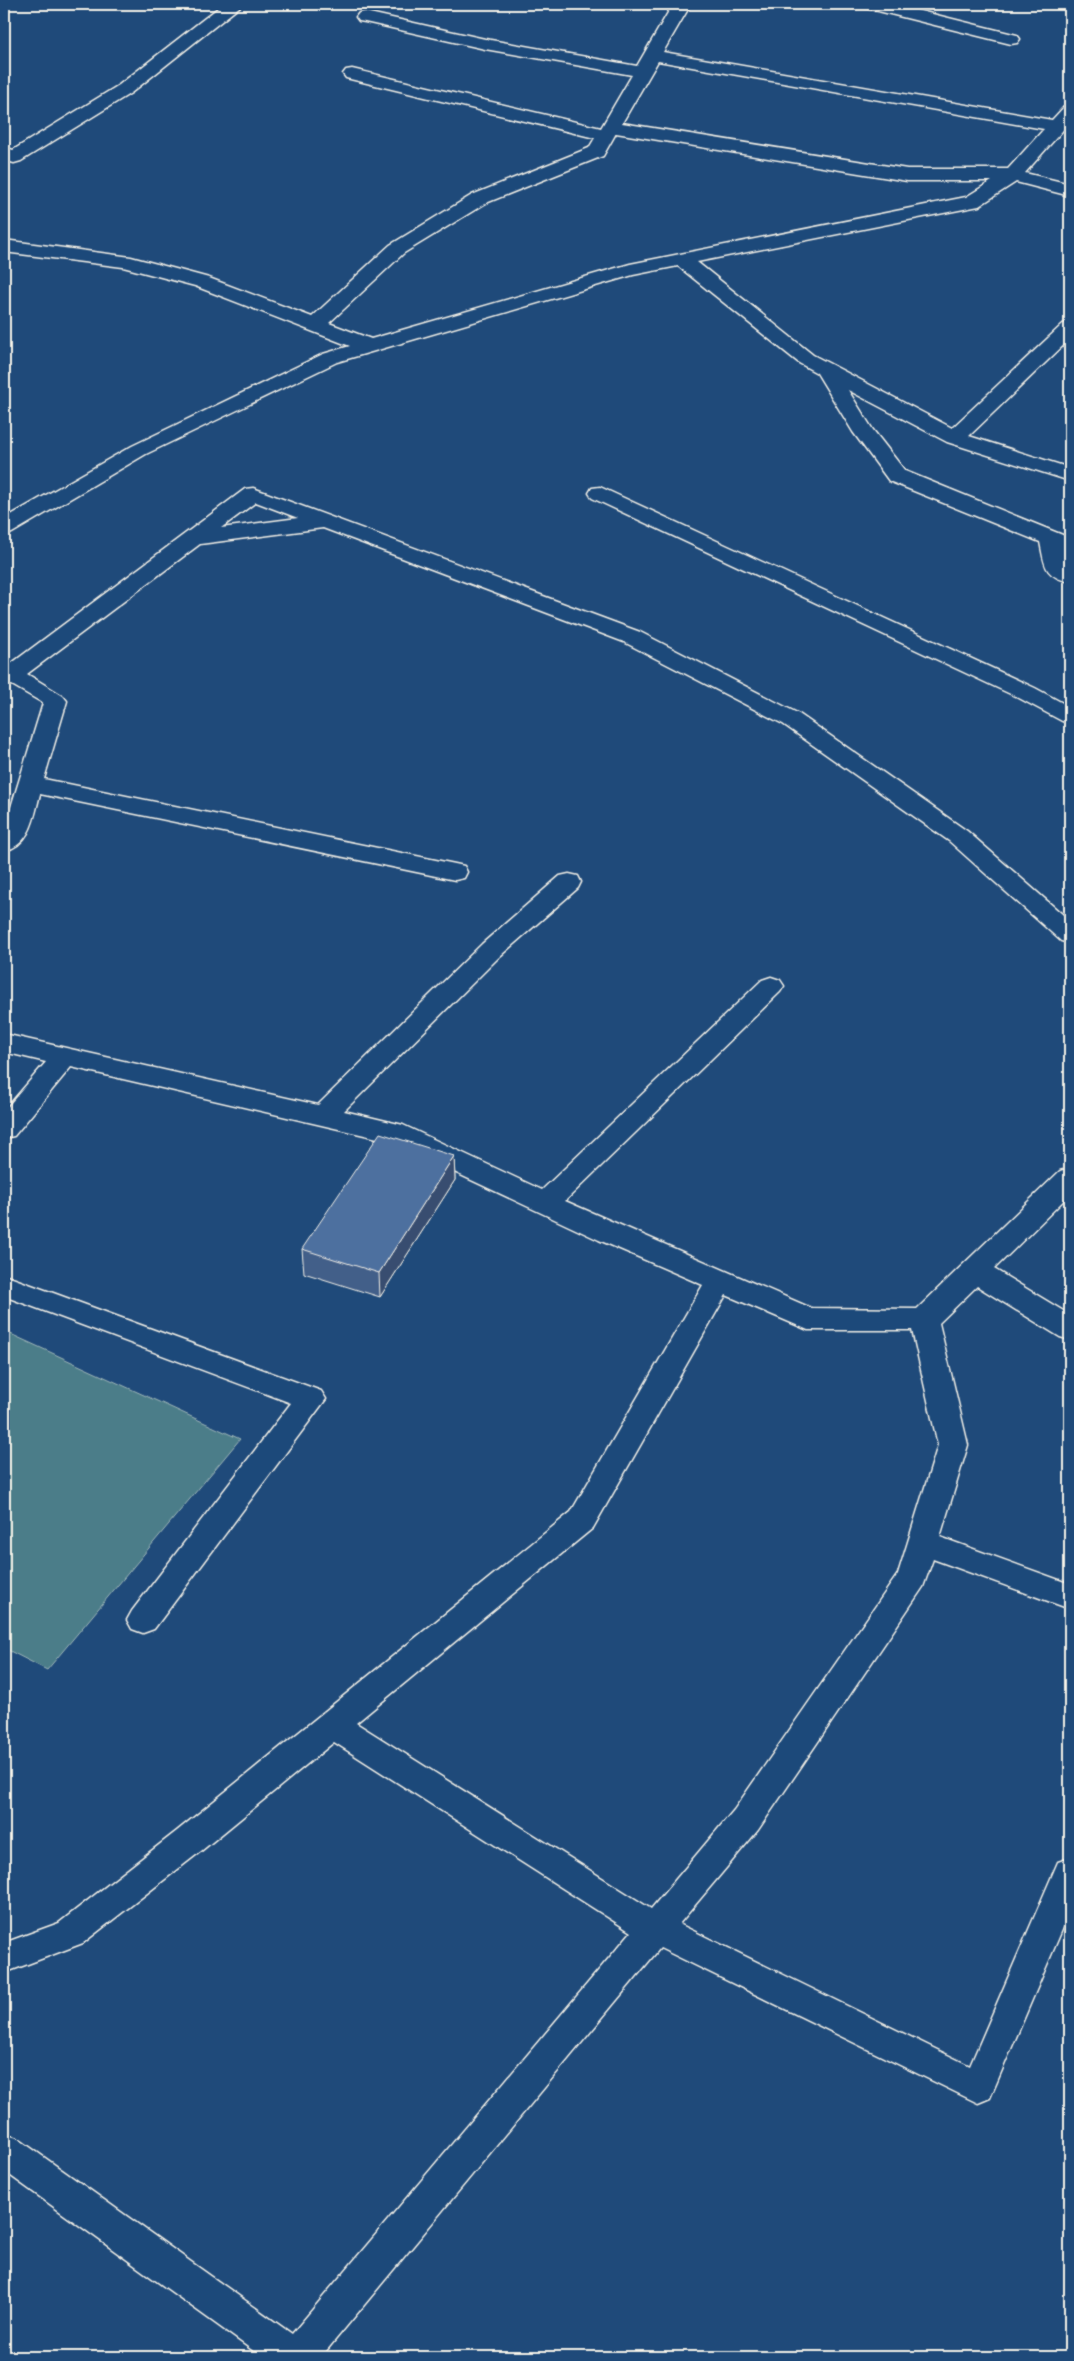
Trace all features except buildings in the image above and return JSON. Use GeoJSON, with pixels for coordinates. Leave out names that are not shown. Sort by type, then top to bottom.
{"type":"FeatureCollection","features":[{"type":"Feature","properties":{"kind":"street"},"geometry":{"type":"LineString","coordinates":[[4,153],[14,157],[125,89],[234,4]]}},
{"type":"Feature","properties":{"kind":"street"},"geometry":{"type":"LineString","coordinates":[[315,325],[397,249],[479,200],[596,152],[682,4]]}},
{"type":"Feature","properties":{"kind":"street"},"geometry":{"type":"LineString","coordinates":[[872,4],[1011,39]]}},
{"type":"Feature","properties":{"kind":"street"},"geometry":{"type":"LineString","coordinates":[[365,17],[484,44],[643,72]]}},
{"type":"Feature","properties":{"kind":"street"},"geometry":{"type":"LineString","coordinates":[[652,55],[1064,119]]}},
{"type":"Feature","properties":{"kind":"street"},"geometry":{"type":"LineString","coordinates":[[352,74],[608,131],[907,175],[1013,175],[1070,190]]}},
{"type":"Feature","properties":{"kind":"street"},"geometry":{"type":"LineString","coordinates":[[4,528],[139,450],[330,358],[630,270],[972,202],[1013,175],[1064,119]]}},
{"type":"Feature","properties":{"kind":"street"},"geometry":{"type":"LineString","coordinates":[[7,254],[30,249],[124,261],[202,282],[370,346]]}},
{"type":"Feature","properties":{"kind":"street"},"geometry":{"type":"LineString","coordinates":[[682,260],[806,359],[954,438],[1070,475]]}},
{"type":"Feature","properties":{"kind":"street"},"geometry":{"type":"LineString","coordinates":[[954,438],[1070,328]]}},
{"type":"Feature","properties":{"kind":"street"},"geometry":{"type":"LineString","coordinates":[[825,369],[864,432],[896,476],[1070,546]]}},
{"type":"Feature","properties":{"kind":"street"},"geometry":{"type":"LineString","coordinates":[[600,493],[1027,693],[1070,716]]}},
{"type":"Feature","properties":{"kind":"street"},"geometry":{"type":"LineString","coordinates":[[4,843],[17,832],[55,701],[8,677],[254,494],[632,637],[791,719],[958,836],[1070,935]]}},
{"type":"Feature","properties":{"kind":"street"},"geometry":{"type":"LineString","coordinates":[[194,539],[325,521]]}},
{"type":"Feature","properties":{"kind":"street"},"geometry":{"type":"LineString","coordinates":[[1050,538],[1057,569],[1070,575]]}},
{"type":"Feature","properties":{"kind":"street"},"geometry":{"type":"LineString","coordinates":[[30,784],[455,872]]}},
{"type":"Feature","properties":{"kind":"street"},"geometry":{"type":"LineString","coordinates":[[323,1116],[491,950],[569,882]]}},
{"type":"Feature","properties":{"kind":"street"},"geometry":{"type":"LineString","coordinates":[[546,1203],[771,986]]}},
{"type":"Feature","properties":{"kind":"street"},"geometry":{"type":"LineString","coordinates":[[4,1043],[393,1132],[546,1203],[808,1319],[924,1320],[1070,1178]]}},
{"type":"Feature","properties":{"kind":"street"},"geometry":{"type":"LineString","coordinates":[[4,1129],[65,1057]]}},
{"type":"Feature","properties":{"kind":"street"},"geometry":{"type":"LineString","coordinates":[[975,1271],[1070,1329]]}},
{"type":"Feature","properties":{"kind":"street"},"geometry":{"type":"LineString","coordinates":[[4,1958],[71,1933],[189,1841],[582,1520],[720,1280]]}},
{"type":"Feature","properties":{"kind":"street"},"geometry":{"type":"LineString","coordinates":[[4,1285],[311,1399],[143,1620]]}},
{"type":"Feature","properties":{"kind":"street"},"geometry":{"type":"LineString","coordinates":[[297,2357],[746,1820],[912,1578],[953,1445],[924,1320]]}},
{"type":"Feature","properties":{"kind":"street"},"geometry":{"type":"LineString","coordinates":[[923,1543],[1070,1597]]}},
{"type":"Feature","properties":{"kind":"street"},"geometry":{"type":"LineString","coordinates":[[332,1724],[655,1929],[978,2087],[1070,1872]]}},
{"type":"Feature","properties":{"kind":"street"},"geometry":{"type":"LineString","coordinates":[[4,2150],[293,2357]]}},
{"type":"Feature","properties":{"kind":"green space"},"geometry":{"type":"Polygon","coordinates":[[[4,1331],[240,1439],[47,1670],[4,1648],[4,1331]]]}}]}
